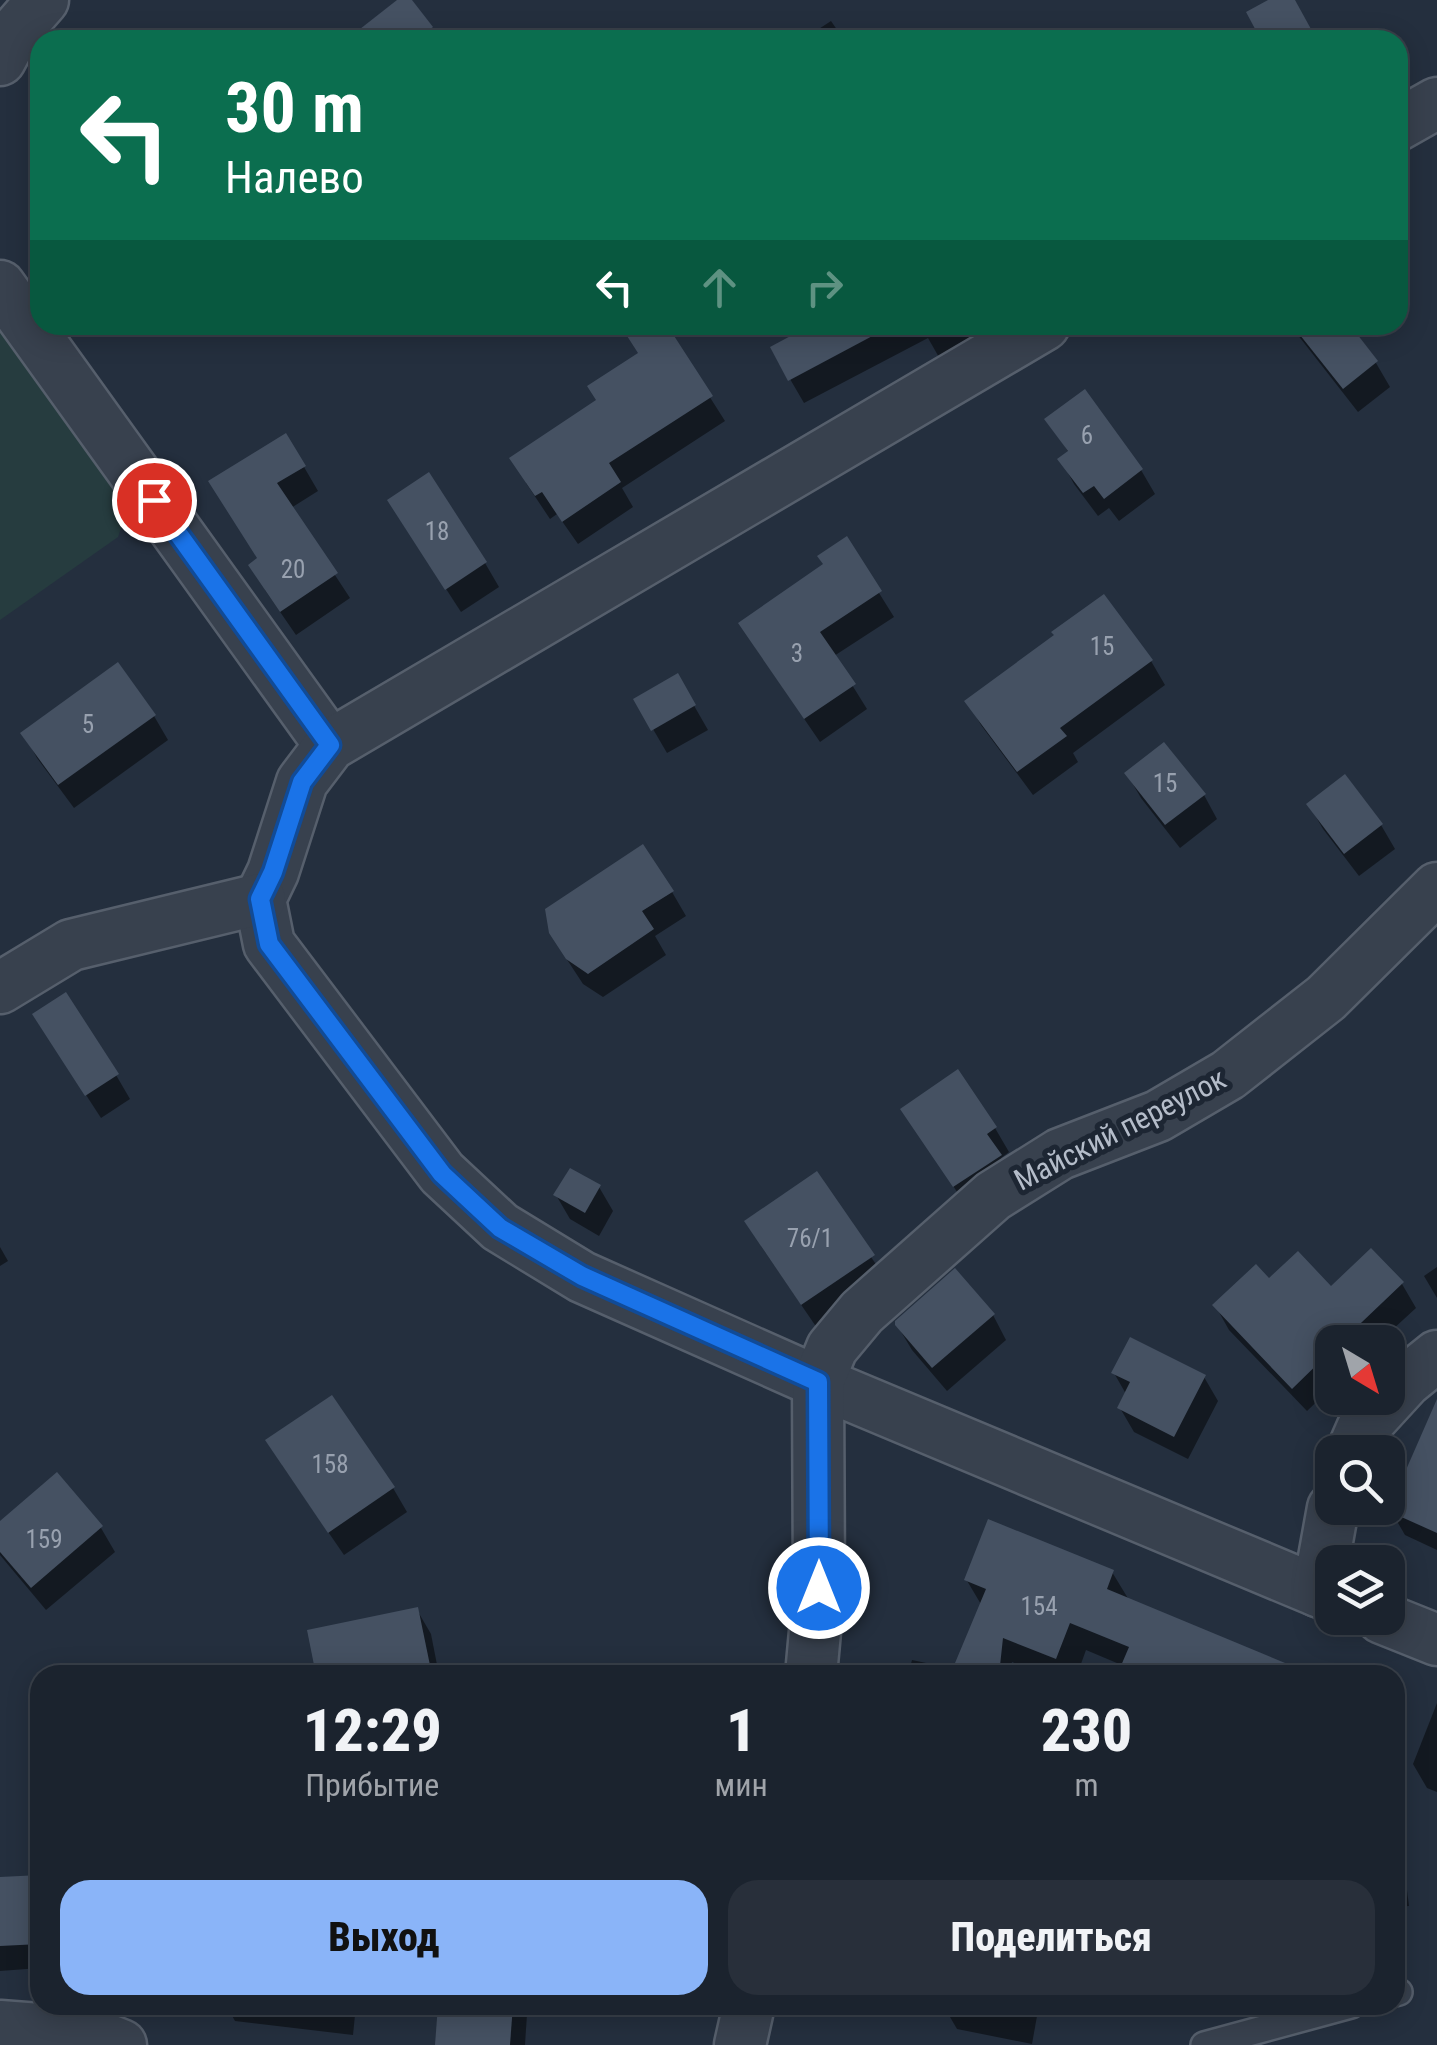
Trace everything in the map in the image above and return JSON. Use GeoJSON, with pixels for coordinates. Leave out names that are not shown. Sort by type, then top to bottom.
{"type":"FeatureCollection","features":[{"type":"Feature","properties":{"kind":"street"},"geometry":{"type":"LineString","coordinates":[[0,60],[15,32],[43,0]]}},
{"type":"Feature","properties":{"kind":"street"},"geometry":{"type":"LineString","coordinates":[[1408,119],[1437,102]]}},
{"type":"Feature","properties":{"kind":"street"},"geometry":{"type":"LineString","coordinates":[[0,286],[30,328]]}},
{"type":"Feature","properties":{"kind":"street"},"geometry":{"type":"LineString","coordinates":[[35,335],[330,745]]}},
{"type":"Feature","properties":{"kind":"street"},"geometry":{"type":"LineString","coordinates":[[1027,335],[330,745],[302,782],[273,872],[260,899],[269,944],[442,1174],[500,1228],[582,1276],[818,1382],[1315,1590]]}},
{"type":"Feature","properties":{"kind":"street","name":"Майский переулок"},"geometry":{"type":"LineString","coordinates":[[818,1382],[832,1348],[862,1312],[994,1196],[1060,1154],[1158,1116],[1228,1075],[1326,998],[1437,888]]}},
{"type":"Feature","properties":{"kind":"street"},"geometry":{"type":"LineString","coordinates":[[0,988],[72,944],[260,899]]}},
{"type":"Feature","properties":{"kind":"street"},"geometry":{"type":"LineString","coordinates":[[1359,1435],[1406,1381],[1437,1356]]}},
{"type":"Feature","properties":{"kind":"street"},"geometry":{"type":"LineString","coordinates":[[812,1665],[819,1588],[818,1382]]}},
{"type":"Feature","properties":{"kind":"street"},"geometry":{"type":"LineString","coordinates":[[1405,1627],[1437,1640]]}},
{"type":"Feature","properties":{"kind":"street"},"geometry":{"type":"LineString","coordinates":[[740,2045],[747,2015]]}},
{"type":"Feature","properties":{"kind":"street"},"geometry":{"type":"LineString","coordinates":[[0,2026],[91,2033],[121,2045]]}},
{"type":"Feature","properties":{"kind":"lane"},"geometry":{"type":"LineString","coordinates":[[1204,2045],[1314,2015]]}},
{"type":"Feature","properties":{"kind":"green space"},"geometry":{"type":"Polygon","coordinates":[[[0,318],[128,508],[118,537],[0,620],[0,318]]]}},
{"type":"Feature","properties":{"kind":"building"},"geometry":{"type":"Polygon","coordinates":[[[397,0],[412,0],[433,27],[429,30],[359,30],[397,0]]]}},
{"type":"Feature","properties":{"kind":"building"},"geometry":{"type":"Polygon","coordinates":[[[1268,0],[1295,0],[1312,30],[1256,30],[1246,12],[1268,0]]]}},
{"type":"Feature","properties":{"kind":"building"},"geometry":{"type":"Polygon","coordinates":[[[626,335],[673,335],[713,396],[609,463],[621,482],[562,522],[542,492],[535,496],[509,458],[596,400],[587,386],[638,353],[626,335]]]}},
{"type":"Feature","properties":{"kind":"building"},"geometry":{"type":"Polygon","coordinates":[[[792,335],[874,335],[788,381],[770,347],[792,335]]]}},
{"type":"Feature","properties":{"kind":"building"},"geometry":{"type":"Polygon","coordinates":[[[1300,335],[1358,335],[1378,361],[1343,389],[1300,335]]]}},
{"type":"Feature","properties":{"kind":"building"},"geometry":{"type":"Polygon","coordinates":[[[1085,389],[1143,469],[1104,499],[1094,486],[1083,493],[1057,459],[1068,451],[1044,419],[1085,389]]]}},
{"type":"Feature","properties":{"kind":"building"},"geometry":{"type":"Polygon","coordinates":[[[286,433],[306,466],[277,483],[338,573],[280,612],[248,565],[257,558],[208,481],[286,433]]]}},
{"type":"Feature","properties":{"kind":"building"},"geometry":{"type":"Polygon","coordinates":[[[429,472],[487,562],[445,590],[387,500],[429,472]]]}},
{"type":"Feature","properties":{"kind":"building"},"geometry":{"type":"Polygon","coordinates":[[[847,536],[882,591],[820,632],[856,684],[804,719],[738,623],[823,564],[817,556],[847,536]]]}},
{"type":"Feature","properties":{"kind":"building"},"geometry":{"type":"Polygon","coordinates":[[[1104,594],[1153,660],[1060,728],[1067,736],[1017,772],[964,701],[1104,594]]]}},
{"type":"Feature","properties":{"kind":"building"},"geometry":{"type":"Polygon","coordinates":[[[118,662],[156,715],[58,785],[20,733],[118,662]]]}},
{"type":"Feature","properties":{"kind":"building"},"geometry":{"type":"Polygon","coordinates":[[[678,673],[696,705],[651,731],[633,699],[678,673]]]}},
{"type":"Feature","properties":{"kind":"building"},"geometry":{"type":"Polygon","coordinates":[[[1164,742],[1206,794],[1165,825],[1124,773],[1164,742]]]}},
{"type":"Feature","properties":{"kind":"building"},"geometry":{"type":"Polygon","coordinates":[[[1345,774],[1383,824],[1344,854],[1306,804],[1345,774]]]}},
{"type":"Feature","properties":{"kind":"building"},"geometry":{"type":"Polygon","coordinates":[[[643,844],[674,891],[642,911],[654,929],[588,974],[566,959],[549,933],[545,909],[643,844]]]}},
{"type":"Feature","properties":{"kind":"building"},"geometry":{"type":"Polygon","coordinates":[[[66,992],[119,1074],[85,1096],[32,1014],[66,992]]]}},
{"type":"Feature","properties":{"kind":"building"},"geometry":{"type":"Polygon","coordinates":[[[958,1069],[997,1127],[987,1134],[1002,1155],[953,1187],[900,1109],[958,1069]]]}},
{"type":"Feature","properties":{"kind":"building"},"geometry":{"type":"Polygon","coordinates":[[[570,1168],[601,1185],[585,1213],[553,1195],[570,1168]]]}},
{"type":"Feature","properties":{"kind":"building"},"geometry":{"type":"Polygon","coordinates":[[[817,1171],[875,1255],[801,1305],[744,1221],[817,1171]]]}},
{"type":"Feature","properties":{"kind":"building"},"geometry":{"type":"Polygon","coordinates":[[[1371,1248],[1404,1282],[1359,1325],[1315,1325],[1315,1367],[1292,1389],[1212,1305],[1256,1264],[1269,1278],[1298,1251],[1331,1286],[1371,1248]]]}},
{"type":"Feature","properties":{"kind":"building"},"geometry":{"type":"Polygon","coordinates":[[[955,1268],[995,1314],[932,1368],[895,1321],[955,1268]]]}},
{"type":"Feature","properties":{"kind":"building"},"geometry":{"type":"Polygon","coordinates":[[[1130,1337],[1206,1375],[1174,1437],[1117,1408],[1130,1382],[1111,1373],[1130,1337]]]}},
{"type":"Feature","properties":{"kind":"building"},"geometry":{"type":"Polygon","coordinates":[[[332,1395],[395,1487],[328,1533],[265,1440],[332,1395]]]}},
{"type":"Feature","properties":{"kind":"building"},"geometry":{"type":"Polygon","coordinates":[[[1437,1399],[1437,1533],[1405,1519],[1405,1472],[1437,1399]]]}},
{"type":"Feature","properties":{"kind":"building"},"geometry":{"type":"Polygon","coordinates":[[[57,1472],[103,1526],[31,1588],[0,1552],[0,1521],[57,1472]]]}},
{"type":"Feature","properties":{"kind":"building"},"geometry":{"type":"Polygon","coordinates":[[[988,1519],[1114,1570],[1107,1589],[1290,1665],[1121,1665],[1129,1647],[1070,1623],[1056,1659],[1003,1638],[1000,1665],[954,1665],[986,1589],[964,1580],[988,1519]]]}},
{"type":"Feature","properties":{"kind":"building"},"geometry":{"type":"Polygon","coordinates":[[[418,1607],[430,1665],[314,1665],[307,1630],[418,1607]]]}},
{"type":"Feature","properties":{"kind":"building"},"geometry":{"type":"Polygon","coordinates":[[[30,1876],[30,1944],[0,1946],[0,1877],[30,1876]]]}},
{"type":"Feature","properties":{"kind":"building"},"geometry":{"type":"Polygon","coordinates":[[[437,2015],[512,2015],[510,2045],[435,2045],[437,2015]]]}},
{"type":"Feature","properties":{"kind":"route"},"geometry":{"type":"LineString","coordinates":[[154,500],[330,745],[302,782],[273,872],[260,899],[269,944],[442,1174],[500,1228],[582,1276],[818,1382],[819,1588]]}}]}
